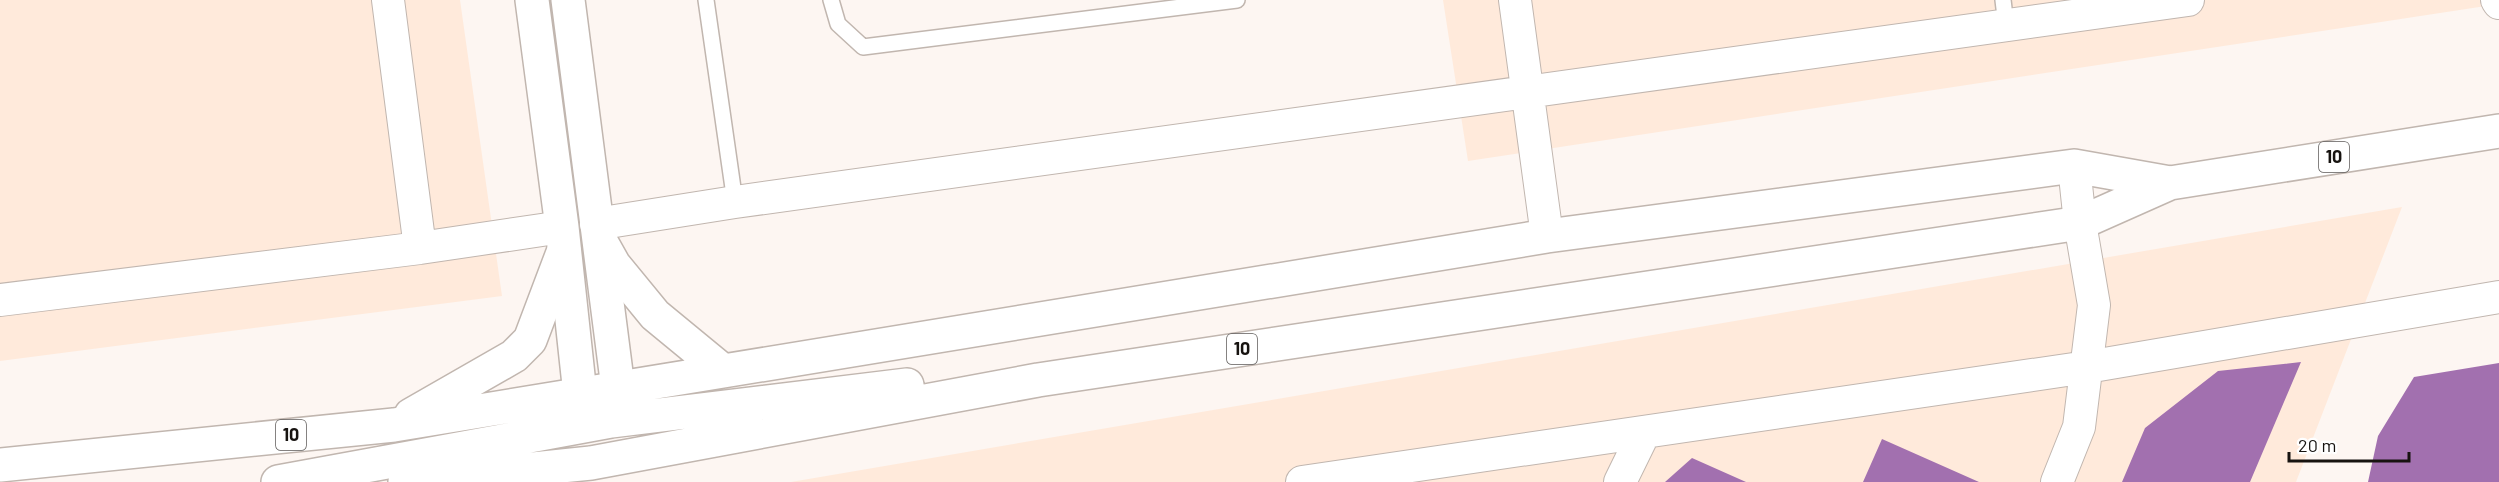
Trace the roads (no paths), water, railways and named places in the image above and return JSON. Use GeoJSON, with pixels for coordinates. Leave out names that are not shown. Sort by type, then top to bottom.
{"type":"FeatureCollection","features":[{"type":"Feature","properties":{"kind":"main road"},"geometry":{"type":"LineString","coordinates":[[532,0],[563,239],[580,394],[611,421]]}},
{"type":"Feature","properties":{"kind":"main road"},"geometry":{"type":"LineString","coordinates":[[568,0],[618,388],[611,421]]}},
{"type":"Feature","properties":{"kind":"main road","name":"10"},"geometry":{"type":"LineString","coordinates":[[405,482],[591,463],[1038,380],[2080,223],[2170,183],[2499,131]]}},
{"type":"Feature","properties":{"kind":"main road","name":"10"},"geometry":{"type":"LineString","coordinates":[[0,465],[394,425],[1547,236],[2074,166],[2170,183]]}},
{"type":"Feature","properties":{"kind":"main road"},"geometry":{"type":"LineString","coordinates":[[598,232],[614,265],[655,315],[723,371]]}},
{"type":"Feature","properties":{"kind":"main road"},"geometry":{"type":"LineString","coordinates":[[394,425],[514,356],[530,340],[563,239]]}},
{"type":"Feature","properties":{"kind":"main road"},"geometry":{"type":"LineString","coordinates":[[278,482],[611,421],[722,409],[887,386],[1038,380]]}},
{"type":"Feature","properties":{"kind":"street"},"geometry":{"type":"LineString","coordinates":[[388,0],[420,248]]}},
{"type":"Feature","properties":{"kind":"street"},"geometry":{"type":"LineString","coordinates":[[1515,0],[1547,236]]}},
{"type":"Feature","properties":{"kind":"street"},"geometry":{"type":"LineString","coordinates":[[598,232],[735,202],[1528,92],[2005,13],[2188,0]]}},
{"type":"Feature","properties":{"kind":"street"},"geometry":{"type":"LineString","coordinates":[[2057,482],[2079,427],[2094,305],[2080,223],[2074,166]]}},
{"type":"Feature","properties":{"kind":"street"},"geometry":{"type":"LineString","coordinates":[[0,300],[420,248],[563,239]]}},
{"type":"Feature","properties":{"kind":"street"},"geometry":{"type":"LineString","coordinates":[[1302,482],[1344,480],[1644,432],[2087,367],[2499,297]]}},
{"type":"Feature","properties":{"kind":"street"},"geometry":{"type":"LineString","coordinates":[[1620,482],[1644,432]]}},
{"type":"Feature","properties":{"kind":"lane"},"geometry":{"type":"LineString","coordinates":[[706,0],[735,202]]}},
{"type":"Feature","properties":{"kind":"lane"},"geometry":{"type":"LineString","coordinates":[[831,0],[838,24],[863,47],[1237,0]]}}]}
